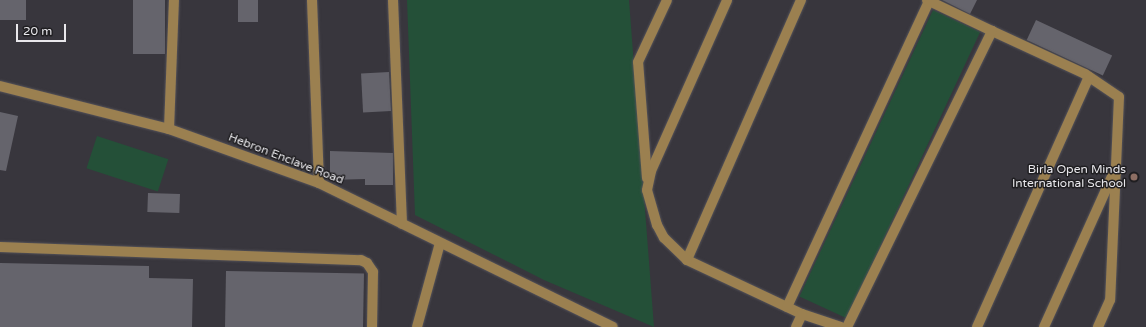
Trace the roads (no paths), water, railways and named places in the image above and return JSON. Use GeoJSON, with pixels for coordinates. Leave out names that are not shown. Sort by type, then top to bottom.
{"type":"FeatureCollection","features":[{"type":"Feature","properties":{"kind":"street"},"geometry":{"type":"LineString","coordinates":[[169,129],[174,0]]}},
{"type":"Feature","properties":{"kind":"street"},"geometry":{"type":"LineString","coordinates":[[312,0],[319,183]]}},
{"type":"Feature","properties":{"kind":"street"},"geometry":{"type":"LineString","coordinates":[[393,0],[402,224]]}},
{"type":"Feature","properties":{"kind":"street"},"geometry":{"type":"LineString","coordinates":[[667,0],[638,62],[647,190],[657,225],[670,244],[687,260],[824,325],[841,327]]}},
{"type":"Feature","properties":{"kind":"street"},"geometry":{"type":"LineString","coordinates":[[647,190],[651,171],[727,0]]}},
{"type":"Feature","properties":{"kind":"street"},"geometry":{"type":"LineString","coordinates":[[687,260],[801,0]]}},
{"type":"Feature","properties":{"kind":"street"},"geometry":{"type":"LineString","coordinates":[[786,307],[928,0],[1089,77],[1119,97],[1110,300],[1098,327]]}},
{"type":"Feature","properties":{"kind":"street"},"geometry":{"type":"LineString","coordinates":[[847,327],[992,31]]}},
{"type":"Feature","properties":{"kind":"street"},"geometry":{"type":"LineString","coordinates":[[978,327],[1089,77]]}},
{"type":"Feature","properties":{"kind":"street","name":"Hebron Enclave Road"},"geometry":{"type":"LineString","coordinates":[[0,86],[169,129],[319,183],[613,327]]}},
{"type":"Feature","properties":{"kind":"street"},"geometry":{"type":"LineString","coordinates":[[1044,327],[1116,168]]}},
{"type":"Feature","properties":{"kind":"street"},"geometry":{"type":"LineString","coordinates":[[417,327],[440,243]]}},
{"type":"Feature","properties":{"kind":"street"},"geometry":{"type":"LineString","coordinates":[[0,247],[361,260],[368,263],[373,272],[372,327]]}},
{"type":"Feature","properties":{"kind":"street"},"geometry":{"type":"LineString","coordinates":[[796,327],[802,314]]}},
{"type":"Feature","properties":{"kind":"place","name":"Birla Open Minds International School"},"geometry":{"type":"Point","coordinates":[1134,177]}}]}
